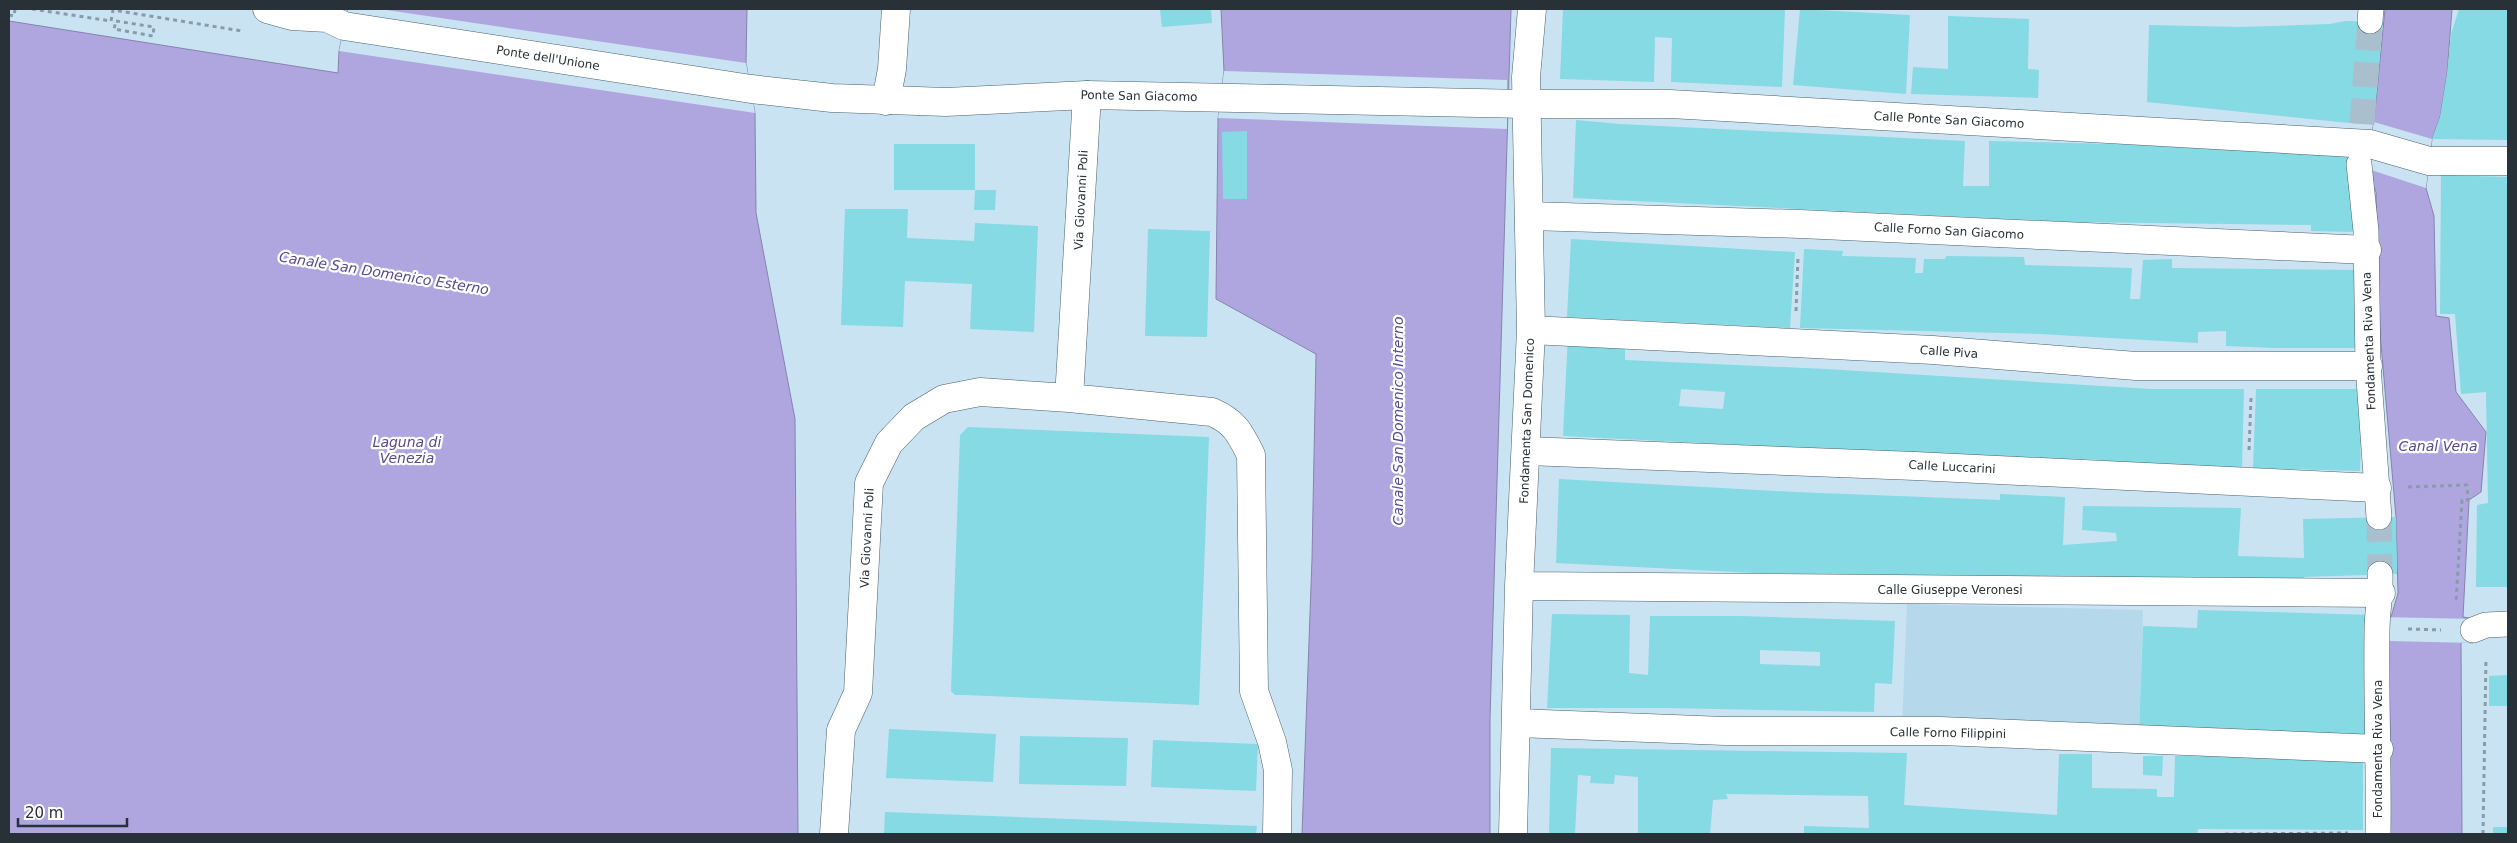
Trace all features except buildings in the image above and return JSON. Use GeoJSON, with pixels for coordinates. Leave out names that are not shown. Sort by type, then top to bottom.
{"type":"FeatureCollection","features":[{"type":"Feature","properties":{"kind":"street"},"geometry":{"type":"LineString","coordinates":[[267,9],[292,16],[329,18]]}},
{"type":"Feature","properties":{"kind":"street"},"geometry":{"type":"LineString","coordinates":[[886,101],[892,69],[896,9]]}},
{"type":"Feature","properties":{"kind":"street","name":"Fondamenta San Domenico"},"geometry":{"type":"LineString","coordinates":[[1513,834],[1519,586],[1531,330],[1530,216],[1519,104],[1526,77],[1532,9]]}},
{"type":"Feature","properties":{"kind":"street","name":"Ponte dell'Unione"},"geometry":{"type":"LineString","coordinates":[[329,18],[751,89]]}},
{"type":"Feature","properties":{"kind":"street","name":"Ponte San Giacomo"},"geometry":{"type":"LineString","coordinates":[[751,89],[832,98],[886,101],[946,102],[1087,95],[1519,104]]}},
{"type":"Feature","properties":{"kind":"street","name":"Via Giovanni Poli"},"geometry":{"type":"LineString","coordinates":[[834,834],[841,730],[858,693],[869,483],[889,443],[914,417],[944,399],[980,392],[1069,398],[1087,95]]}},
{"type":"Feature","properties":{"kind":"street","name":"Calle Ponte San Giacomo"},"geometry":{"type":"LineString","coordinates":[[1519,104],[1670,104],[2364,154],[2429,161],[2508,162]]}},
{"type":"Feature","properties":{"kind":"street","name":"Fondamenta Riva Vena"},"geometry":{"type":"LineString","coordinates":[[2364,154],[2368,366],[2379,517]]}},
{"type":"Feature","properties":{"kind":"street","name":"Calle Forno San Giacomo"},"geometry":{"type":"LineString","coordinates":[[1530,216],[1800,224],[2367,250]]}},
{"type":"Feature","properties":{"kind":"street","name":"Calle Piva"},"geometry":{"type":"LineString","coordinates":[[1531,330],[1934,350],[2136,366],[2368,366]]}},
{"type":"Feature","properties":{"kind":"street"},"geometry":{"type":"LineString","coordinates":[[1069,398],[1212,412],[1228,419],[1240,433],[1251,455],[1254,691],[1272,742],[1278,770],[1277,834]]}},
{"type":"Feature","properties":{"kind":"street","name":"Calle Luccarini"},"geometry":{"type":"LineString","coordinates":[[1526,451],[2377,488]]}},
{"type":"Feature","properties":{"kind":"street","name":"Fondamenta Riva Vena"},"geometry":{"type":"LineString","coordinates":[[2378,833],[2380,749],[2377,630],[2380,584]]}},
{"type":"Feature","properties":{"kind":"street","name":"Calle Giuseppe Veronesi"},"geometry":{"type":"LineString","coordinates":[[1519,586],[2380,584]]}},
{"type":"Feature","properties":{"kind":"street","name":"Calle Forno Filippini"},"geometry":{"type":"LineString","coordinates":[[1516,723],[1724,730],[1940,731],[2380,749]]}},
{"type":"Feature","properties":{"kind":"path"},"geometry":{"type":"LineString","coordinates":[[9,15],[14,16],[15,9]]}},
{"type":"Feature","properties":{"kind":"path"},"geometry":{"type":"LineString","coordinates":[[32,9],[112,21],[113,10],[246,32]]}},
{"type":"Feature","properties":{"kind":"path"},"geometry":{"type":"LineString","coordinates":[[116,21],[154,27],[153,36],[114,29],[116,21]]}},
{"type":"Feature","properties":{"kind":"path"},"geometry":{"type":"LineString","coordinates":[[1795,343],[1800,224]]}},
{"type":"Feature","properties":{"kind":"path"},"geometry":{"type":"LineString","coordinates":[[2248,481],[2252,365]]}},
{"type":"Feature","properties":{"kind":"path"},"geometry":{"type":"LineString","coordinates":[[2377,488],[2467,485],[2468,500],[2462,500],[2456,610]]}},
{"type":"Feature","properties":{"kind":"path"},"geometry":{"type":"LineString","coordinates":[[2483,834],[2489,626]]}},
{"type":"Feature","properties":{"kind":"path"},"geometry":{"type":"LineString","coordinates":[[2420,629],[2438,630]]}},
{"type":"Feature","properties":{"kind":"path"},"geometry":{"type":"LineString","coordinates":[[2225,834],[2378,833]]}},
{"type":"Feature","properties":{"kind":"shaded area"},"geometry":{"type":"Polygon","coordinates":[[[1907,604],[2143,610],[2139,733],[1902,725],[1907,604]]]}},
{"type":"Feature","properties":{"kind":"water","name":"Laguna di Venezia"},"geometry":{"type":"Polygon","coordinates":[[[348,9],[747,9],[746,63],[755,113],[756,213],[795,419],[798,834],[9,834],[9,21],[338,73],[339,51],[348,9]]]}},
{"type":"Feature","properties":{"kind":"water","name":"Canale San Domenico Interno"},"geometry":{"type":"Polygon","coordinates":[[[1221,9],[1511,9],[1490,719],[1490,834],[1302,834],[1312,559],[1316,354],[1216,299],[1218,119],[1224,71],[1221,9]]]}},
{"type":"Feature","properties":{"kind":"water","name":"Canal Vena"},"geometry":{"type":"Polygon","coordinates":[[[2385,9],[2452,9],[2447,74],[2440,117],[2432,139],[2426,188],[2434,216],[2436,316],[2449,318],[2456,392],[2486,432],[2481,492],[2469,500],[2463,617],[2475,619],[2473,643],[2461,642],[2462,834],[2390,834],[2381,617],[2391,617],[2398,593],[2396,517],[2379,321],[2376,192],[2365,168],[2374,122],[2385,9]]]}},
{"type":"Feature","properties":{"kind":"pier"},"geometry":{"type":"Polygon","coordinates":[[[348,9],[380,9],[746,63],[755,113],[339,51],[348,9]]]}},
{"type":"Feature","properties":{"kind":"pier"},"geometry":{"type":"Polygon","coordinates":[[[1224,71],[1507,80],[1507,129],[1218,118],[1224,71]]]}},
{"type":"Feature","properties":{"kind":"pier"},"geometry":{"type":"Polygon","coordinates":[[[2374,122],[2432,139],[2426,188],[2365,168],[2374,122]]]}},
{"type":"Feature","properties":{"kind":"pier"},"geometry":{"type":"Polygon","coordinates":[[[2381,617],[2475,619],[2473,643],[2389,641],[2381,617]]]}},
{"type":"Feature","properties":{"kind":"tunnel"},"geometry":{"type":"LineString","coordinates":[[2362,124],[2370,21]]}},
{"type":"Feature","properties":{"kind":"tunnel"},"geometry":{"type":"LineString","coordinates":[[2379,517],[2380,574]]}},
{"type":"Feature","properties":{"kind":"water label","name":"Canale San Domenico Esterno"},"geometry":{"type":"Point","coordinates":[384,273]}}]}
